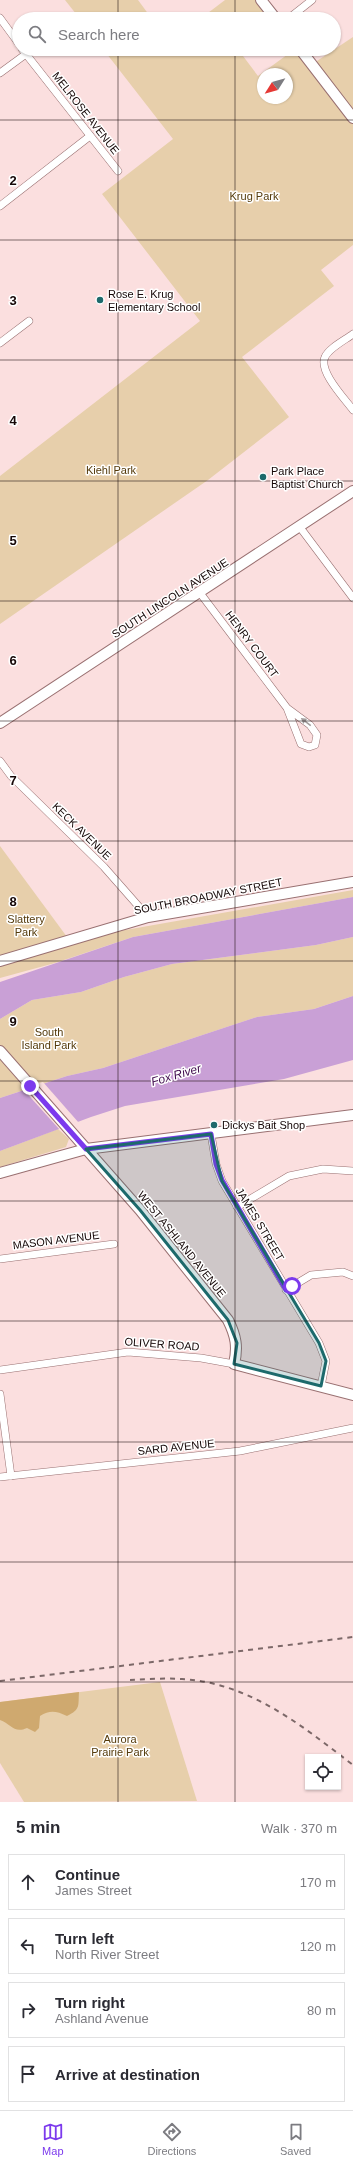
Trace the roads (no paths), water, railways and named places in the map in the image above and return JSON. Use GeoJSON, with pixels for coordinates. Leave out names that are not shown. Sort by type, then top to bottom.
{"type":"FeatureCollection","features":[{"type":"Feature","properties":{"kind":"street"},"geometry":{"type":"LineString","coordinates":[[261,0],[270,12]]}},
{"type":"Feature","properties":{"kind":"street"},"geometry":{"type":"LineString","coordinates":[[297,12],[312,0]]}},
{"type":"Feature","properties":{"kind":"street"},"geometry":{"type":"LineString","coordinates":[[0,18],[12,34]]}},
{"type":"Feature","properties":{"kind":"street"},"geometry":{"type":"LineString","coordinates":[[0,73],[19,56]]}},
{"type":"Feature","properties":{"kind":"street","name":"MELROSE AVENUE"},"geometry":{"type":"LineString","coordinates":[[28,56],[118,171]]}},
{"type":"Feature","properties":{"kind":"street"},"geometry":{"type":"LineString","coordinates":[[305,56],[353,118]]}},
{"type":"Feature","properties":{"kind":"street"},"geometry":{"type":"LineString","coordinates":[[0,206],[90,136]]}},
{"type":"Feature","properties":{"kind":"street"},"geometry":{"type":"LineString","coordinates":[[0,343],[29,321]]}},
{"type":"Feature","properties":{"kind":"street"},"geometry":{"type":"LineString","coordinates":[[353,334],[332,350],[325,357],[324,363],[329,378],[353,410]]}},
{"type":"Feature","properties":{"kind":"street","name":"SOUTH LINCOLN AVENUE"},"geometry":{"type":"LineString","coordinates":[[0,724],[353,491]]}},
{"type":"Feature","properties":{"kind":"street"},"geometry":{"type":"LineString","coordinates":[[299,526],[353,598]]}},
{"type":"Feature","properties":{"kind":"street","name":"HENRY COURT"},"geometry":{"type":"LineString","coordinates":[[200,593],[287,708],[313,728],[317,735],[315,745],[309,747],[301,744],[287,708]]}},
{"type":"Feature","properties":{"kind":"street","name":"KECK AVENUE"},"geometry":{"type":"LineString","coordinates":[[0,761],[11,776],[104,867],[148,917]]}},
{"type":"Feature","properties":{"kind":"street","name":"SOUTH BROADWAY STREET"},"geometry":{"type":"LineString","coordinates":[[0,961],[148,917],[353,882]]}},
{"type":"Feature","properties":{"kind":"street","name":"WEST ASHLAND AVENUE"},"geometry":{"type":"LineString","coordinates":[[0,1051],[140,1210],[228,1320],[236,1336],[237,1343],[234,1364]]}},
{"type":"Feature","properties":{"kind":"street"},"geometry":{"type":"LineString","coordinates":[[0,1173],[86,1149],[353,1115]]}},
{"type":"Feature","properties":{"kind":"street","name":"JAMES STREET"},"geometry":{"type":"LineString","coordinates":[[211,1134],[218,1172],[286,1290],[319,1343],[326,1361],[321,1386]]}},
{"type":"Feature","properties":{"kind":"street"},"geometry":{"type":"LineString","coordinates":[[237,1207],[289,1176],[323,1169],[353,1171]]}},
{"type":"Feature","properties":{"kind":"street","name":"MASON AVENUE"},"geometry":{"type":"LineString","coordinates":[[0,1259],[114,1244]]}},
{"type":"Feature","properties":{"kind":"street"},"geometry":{"type":"LineString","coordinates":[[286,1290],[311,1275],[343,1272],[353,1276]]}},
{"type":"Feature","properties":{"kind":"street","name":"OLIVER ROAD"},"geometry":{"type":"LineString","coordinates":[[0,1370],[128,1352],[201,1358],[234,1364],[353,1395]]}},
{"type":"Feature","properties":{"kind":"street"},"geometry":{"type":"LineString","coordinates":[[0,1394],[10,1476]]}},
{"type":"Feature","properties":{"kind":"street","name":"SARD AVENUE"},"geometry":{"type":"LineString","coordinates":[[0,1477],[240,1451],[353,1428]]}},
{"type":"Feature","properties":{"kind":"water"},"geometry":{"type":"Polygon","coordinates":[[[353,897],[353,937],[316,945],[172,964],[124,977],[81,992],[32,1000],[0,1019],[0,982],[133,937],[353,897]]]}},
{"type":"Feature","properties":{"kind":"water","name":"Fox River"},"geometry":{"type":"Polygon","coordinates":[[[353,996],[353,1060],[284,1079],[125,1106],[0,1151],[0,1098],[67,1076],[103,1068],[257,1017],[314,1009],[353,996]]]}},
{"type":"Feature","properties":{"kind":"railway"},"geometry":{"type":"LineString","coordinates":[[0,1681],[353,1637]]}},
{"type":"Feature","properties":{"kind":"railway"},"geometry":{"type":"LineString","coordinates":[[130,1680],[182,1679],[207,1682],[230,1688],[274,1708],[314,1735],[353,1765]]}},
{"type":"Feature","properties":{"kind":"place","name":"Rose E. Krug Elementary School"},"geometry":{"type":"Point","coordinates":[100,300]}},
{"type":"Feature","properties":{"kind":"place","name":"Park Place Baptist Church"},"geometry":{"type":"Point","coordinates":[263,477]}},
{"type":"Feature","properties":{"kind":"place","name":"Dickys Bait Shop"},"geometry":{"type":"Point","coordinates":[214,1125]}},
{"type":"Feature","properties":{"kind":"park label","name":"Krug Park"},"geometry":{"type":"Point","coordinates":[254,196]}},
{"type":"Feature","properties":{"kind":"park label","name":"Kiehl Park"},"geometry":{"type":"Point","coordinates":[111,470]}},
{"type":"Feature","properties":{"kind":"park label","name":"Slattery Park"},"geometry":{"type":"Point","coordinates":[26,925]}},
{"type":"Feature","properties":{"kind":"park label","name":"South Island Park"},"geometry":{"type":"Point","coordinates":[49,1038]}},
{"type":"Feature","properties":{"kind":"park label","name":"Aurora Prairie Park"},"geometry":{"type":"Point","coordinates":[120,1745]}}]}
